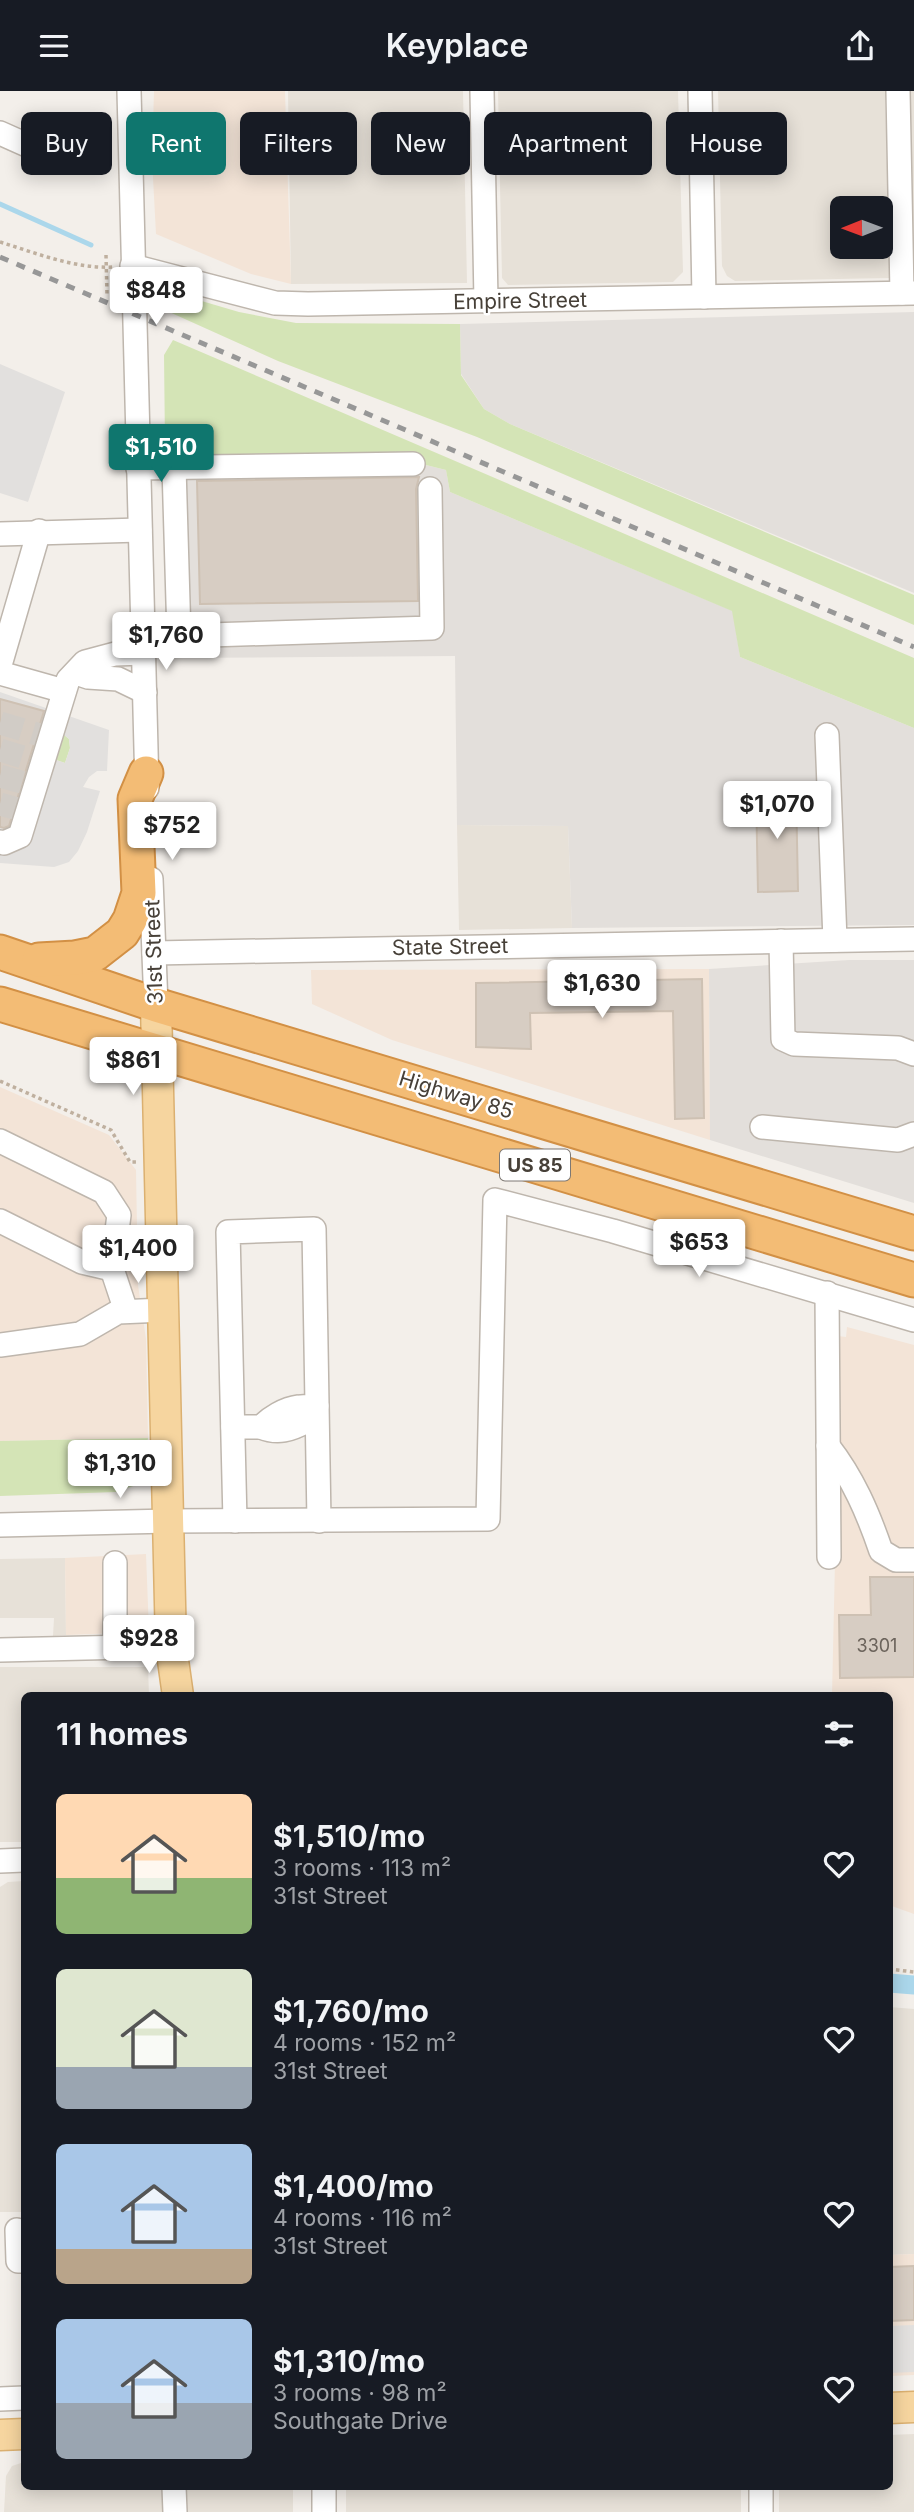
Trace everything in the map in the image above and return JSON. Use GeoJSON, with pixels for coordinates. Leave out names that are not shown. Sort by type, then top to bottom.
{"type":"FeatureCollection","features":[{"type":"Feature","properties":{"kind":"highway"},"geometry":{"type":"LineString","coordinates":[[13,956],[75,958],[95,954],[122,933],[130,920],[139,893],[135,799],[146,773]]}},
{"type":"Feature","properties":{"kind":"highway","name":"Highway 85"},"geometry":{"type":"LineString","coordinates":[[13,956],[156,1005],[914,1233]]}},
{"type":"Feature","properties":{"kind":"highway","name":"Highway 85"},"geometry":{"type":"LineString","coordinates":[[0,1004],[914,1280]]}},
{"type":"Feature","properties":{"kind":"main road","name":"31st Street"},"geometry":{"type":"LineString","coordinates":[[156,1005],[172,1646],[178,1692]]}},
{"type":"Feature","properties":{"kind":"main road"},"geometry":{"type":"LineString","coordinates":[[893,2408],[914,2407]]}},
{"type":"Feature","properties":{"kind":"main road"},"geometry":{"type":"LineString","coordinates":[[0,2435],[21,2434]]}},
{"type":"Feature","properties":{"kind":"street","name":"31st Street"},"geometry":{"type":"LineString","coordinates":[[129,91],[146,773],[156,1005]]}},
{"type":"Feature","properties":{"kind":"street"},"geometry":{"type":"LineString","coordinates":[[482,91],[486,301]]}},
{"type":"Feature","properties":{"kind":"street"},"geometry":{"type":"LineString","coordinates":[[700,91],[704,297]]}},
{"type":"Feature","properties":{"kind":"street"},"geometry":{"type":"LineString","coordinates":[[898,91],[908,293]]}},
{"type":"Feature","properties":{"kind":"street"},"geometry":{"type":"LineString","coordinates":[[0,133],[21,142]]}},
{"type":"Feature","properties":{"kind":"street","name":"Empire Street"},"geometry":{"type":"LineString","coordinates":[[132,266],[275,303],[365,305],[908,293]]}},
{"type":"Feature","properties":{"kind":"street"},"geometry":{"type":"LineString","coordinates":[[138,468],[413,464]]}},
{"type":"Feature","properties":{"kind":"street"},"geometry":{"type":"LineString","coordinates":[[174,467],[179,636],[432,628],[430,489]]}},
{"type":"Feature","properties":{"kind":"street"},"geometry":{"type":"LineString","coordinates":[[0,534],[140,530]]}},
{"type":"Feature","properties":{"kind":"street"},"geometry":{"type":"LineString","coordinates":[[0,666],[7,607],[39,531]]}},
{"type":"Feature","properties":{"kind":"street"},"geometry":{"type":"LineString","coordinates":[[0,842],[4,843],[20,836],[23,811],[45,737],[70,682],[85,662],[144,653]]}},
{"type":"Feature","properties":{"kind":"street"},"geometry":{"type":"LineString","coordinates":[[0,673],[70,682],[88,677],[118,679],[145,692]]}},
{"type":"Feature","properties":{"kind":"street"},"geometry":{"type":"LineString","coordinates":[[827,735],[835,940]]}},
{"type":"Feature","properties":{"kind":"street","name":"State Street"},"geometry":{"type":"LineString","coordinates":[[153,953],[914,939]]}},
{"type":"Feature","properties":{"kind":"street"},"geometry":{"type":"LineString","coordinates":[[781,941],[783,1039],[794,1044],[898,1048],[914,1054]]}},
{"type":"Feature","properties":{"kind":"street"},"geometry":{"type":"LineString","coordinates":[[762,1127],[898,1140],[914,1134]]}},
{"type":"Feature","properties":{"kind":"street"},"geometry":{"type":"LineString","coordinates":[[0,1141],[104,1192],[119,1215],[112,1269],[126,1311]]}},
{"type":"Feature","properties":{"kind":"street"},"geometry":{"type":"LineString","coordinates":[[0,1525],[488,1519],[495,1200],[613,1231],[914,1320]]}},
{"type":"Feature","properties":{"kind":"street"},"geometry":{"type":"LineString","coordinates":[[0,1221],[82,1262],[112,1269]]}},
{"type":"Feature","properties":{"kind":"street"},"geometry":{"type":"LineString","coordinates":[[235,1521],[229,1232],[314,1229],[313,1407],[318,1521]]}},
{"type":"Feature","properties":{"kind":"street"},"geometry":{"type":"LineString","coordinates":[[827,1293],[829,1557]]}},
{"type":"Feature","properties":{"kind":"street"},"geometry":{"type":"LineString","coordinates":[[0,1345],[80,1334],[118,1312],[164,1310]]}},
{"type":"Feature","properties":{"kind":"street"},"geometry":{"type":"LineString","coordinates":[[233,1427],[261,1427],[270,1418],[300,1407],[313,1407]]}},
{"type":"Feature","properties":{"kind":"street"},"geometry":{"type":"LineString","coordinates":[[828,1445],[847,1470],[868,1514],[881,1551],[896,1560],[914,1560]]}},
{"type":"Feature","properties":{"kind":"street"},"geometry":{"type":"LineString","coordinates":[[115,1563],[115,1647]]}},
{"type":"Feature","properties":{"kind":"street"},"geometry":{"type":"LineString","coordinates":[[0,1650],[172,1646]]}},
{"type":"Feature","properties":{"kind":"street"},"geometry":{"type":"LineString","coordinates":[[0,1861],[21,1860]]}},
{"type":"Feature","properties":{"kind":"street"},"geometry":{"type":"LineString","coordinates":[[14,2230],[18,2261],[21,2261]]}},
{"type":"Feature","properties":{"kind":"street"},"geometry":{"type":"LineString","coordinates":[[0,2399],[21,2398]]}},
{"type":"Feature","properties":{"kind":"street"},"geometry":{"type":"LineString","coordinates":[[174,2490],[175,2512]]}},
{"type":"Feature","properties":{"kind":"street"},"geometry":{"type":"LineString","coordinates":[[324,2490],[324,2512]]}},
{"type":"Feature","properties":{"kind":"street"},"geometry":{"type":"LineString","coordinates":[[761,2490],[761,2512]]}},
{"type":"Feature","properties":{"kind":"path"},"geometry":{"type":"LineString","coordinates":[[0,241],[50,258],[95,268],[132,266]]}},
{"type":"Feature","properties":{"kind":"path"},"geometry":{"type":"LineString","coordinates":[[106,255],[107,295]]}},
{"type":"Feature","properties":{"kind":"path"},"geometry":{"type":"LineString","coordinates":[[0,1081],[111,1130],[130,1162],[147,1161]]}},
{"type":"Feature","properties":{"kind":"path"},"geometry":{"type":"LineString","coordinates":[[893,1969],[914,1972]]}},
{"type":"Feature","properties":{"kind":"shaded area"},"geometry":{"type":"Polygon","coordinates":[[[154,91],[285,91],[286,112],[240,112],[240,175],[288,175],[291,284],[251,274],[156,234],[153,175],[226,175],[226,112],[153,112],[154,91]]]}},
{"type":"Feature","properties":{"kind":"shaded area"},"geometry":{"type":"Polygon","coordinates":[[[288,91],[463,91],[463,112],[371,112],[371,175],[465,175],[467,283],[291,284],[289,175],[357,175],[357,112],[288,112],[288,91]]]}},
{"type":"Feature","properties":{"kind":"shaded area"},"geometry":{"type":"Polygon","coordinates":[[[498,91],[678,91],[679,112],[666,112],[666,175],[680,175],[683,272],[673,282],[508,285],[502,278],[500,175],[652,175],[652,112],[498,112],[498,91]]]}},
{"type":"Feature","properties":{"kind":"shaded area"},"geometry":{"type":"Polygon","coordinates":[[[718,91],[885,91],[888,196],[830,196],[830,259],[889,259],[890,278],[735,281],[727,276],[722,266],[720,175],[787,175],[787,112],[718,112],[718,91]]]}},
{"type":"Feature","properties":{"kind":"shaded area"},"geometry":{"type":"Polygon","coordinates":[[[907,91],[914,91],[914,278],[910,278],[907,91]]]}},
{"type":"Feature","properties":{"kind":"shaded area"},"geometry":{"type":"Polygon","coordinates":[[[914,312],[914,593],[510,424],[484,409],[461,374],[460,324],[914,312]]]}},
{"type":"Feature","properties":{"kind":"shaded area"},"geometry":{"type":"Polygon","coordinates":[[[0,364],[65,392],[28,502],[0,493],[0,364]]]}},
{"type":"Feature","properties":{"kind":"shaded area"},"geometry":{"type":"Polygon","coordinates":[[[165,445],[216,459],[406,460],[446,470],[450,492],[733,611],[740,657],[914,728],[914,925],[572,928],[568,826],[457,825],[455,656],[172,658],[165,445]]]}},
{"type":"Feature","properties":{"kind":"shaded area"},"geometry":{"type":"Polygon","coordinates":[[[0,692],[109,730],[107,771],[97,771],[83,787],[100,791],[87,832],[69,862],[54,867],[0,863],[0,817],[31,827],[53,759],[65,763],[70,748],[69,739],[63,734],[48,745],[0,730],[0,692]]]}},
{"type":"Feature","properties":{"kind":"shaded area"},"geometry":{"type":"Polygon","coordinates":[[[457,825],[568,826],[572,928],[459,930],[457,825]]]}},
{"type":"Feature","properties":{"kind":"shaded area"},"geometry":{"type":"Polygon","coordinates":[[[849,960],[914,960],[914,1203],[710,1140],[709,969],[849,960]]]}},
{"type":"Feature","properties":{"kind":"shaded area"},"geometry":{"type":"Polygon","coordinates":[[[709,969],[710,1140],[392,1040],[312,1004],[311,970],[709,969]]]}},
{"type":"Feature","properties":{"kind":"shaded area"},"geometry":{"type":"Polygon","coordinates":[[[0,1087],[109,1135],[136,1170],[138,1285],[146,1339],[148,1438],[0,1441],[0,1087]]]}},
{"type":"Feature","properties":{"kind":"shaded area"},"geometry":{"type":"Polygon","coordinates":[[[847,1327],[914,1345],[914,1914],[893,1906],[893,1692],[832,1692],[838,1336],[846,1337],[847,1327]]]}},
{"type":"Feature","properties":{"kind":"shaded area"},"geometry":{"type":"Polygon","coordinates":[[[146,1554],[149,1632],[66,1635],[65,1558],[146,1554]]]}},
{"type":"Feature","properties":{"kind":"shaded area"},"geometry":{"type":"Polygon","coordinates":[[[65,1558],[66,1635],[53,1636],[54,1618],[0,1618],[0,1559],[65,1558]]]}},
{"type":"Feature","properties":{"kind":"shaded area"},"geometry":{"type":"Polygon","coordinates":[[[0,1667],[148,1667],[149,1692],[21,1692],[21,1842],[0,1842],[0,1667]]]}},
{"type":"Feature","properties":{"kind":"shaded area"},"geometry":{"type":"Polygon","coordinates":[[[21,1881],[21,2212],[0,2212],[0,1887],[8,1882],[21,1881]]]}},
{"type":"Feature","properties":{"kind":"shaded area"},"geometry":{"type":"Polygon","coordinates":[[[893,2007],[914,2009],[914,2254],[893,2255],[893,2007]]]}},
{"type":"Feature","properties":{"kind":"shaded area"},"geometry":{"type":"Polygon","coordinates":[[[914,2254],[914,2375],[893,2376],[893,2255],[914,2254]]]}},
{"type":"Feature","properties":{"kind":"shaded area"},"geometry":{"type":"Polygon","coordinates":[[[914,2325],[914,2372],[893,2373],[893,2326],[914,2325]]]}},
{"type":"Feature","properties":{"kind":"shaded area"},"geometry":{"type":"Polygon","coordinates":[[[914,2434],[914,2512],[779,2512],[779,2490],[893,2490],[893,2435],[914,2434]]]}},
{"type":"Feature","properties":{"kind":"shaded area"},"geometry":{"type":"Polygon","coordinates":[[[21,2463],[21,2490],[167,2490],[167,2512],[4,2512],[6,2476],[12,2466],[21,2463]]]}},
{"type":"Feature","properties":{"kind":"shaded area"},"geometry":{"type":"Polygon","coordinates":[[[179,2490],[293,2490],[293,2512],[179,2512],[179,2490]]]}},
{"type":"Feature","properties":{"kind":"shaded area"},"geometry":{"type":"Polygon","coordinates":[[[346,2490],[741,2490],[741,2512],[346,2512],[346,2490]]]}},
{"type":"Feature","properties":{"kind":"green space"},"geometry":{"type":"Polygon","coordinates":[[[170,295],[296,323],[460,324],[461,375],[484,409],[510,424],[914,595],[914,625],[477,437],[278,361],[167,311],[170,295]]]}},
{"type":"Feature","properties":{"kind":"green space"},"geometry":{"type":"Polygon","coordinates":[[[173,340],[914,658],[914,728],[740,657],[732,611],[450,492],[446,470],[406,460],[216,459],[165,445],[164,355],[173,340]]]}},
{"type":"Feature","properties":{"kind":"green space"},"geometry":{"type":"Polygon","coordinates":[[[63,734],[69,739],[70,748],[65,763],[53,759],[63,734]]]}},
{"type":"Feature","properties":{"kind":"green space"},"geometry":{"type":"Polygon","coordinates":[[[148,1438],[139,1484],[116,1492],[0,1496],[0,1441],[148,1438]]]}},
{"type":"Feature","properties":{"kind":"building"},"geometry":{"type":"Polygon","coordinates":[[[419,477],[416,489],[418,601],[200,604],[197,481],[419,477]]]}},
{"type":"Feature","properties":{"kind":"building"},"geometry":{"type":"Polygon","coordinates":[[[0,699],[44,711],[9,826],[4,828],[0,827],[0,699]]]}},
{"type":"Feature","properties":{"kind":"building"},"geometry":{"type":"Polygon","coordinates":[[[796,790],[798,891],[758,892],[756,791],[796,790]]]}},
{"type":"Feature","properties":{"kind":"building"},"geometry":{"type":"Polygon","coordinates":[[[702,979],[704,1118],[675,1119],[673,1011],[530,1013],[531,1049],[476,1047],[476,983],[702,979]]]}},
{"type":"Feature","properties":{"kind":"building"},"geometry":{"type":"Polygon","coordinates":[[[870,1577],[914,1577],[914,1677],[840,1678],[839,1615],[871,1615],[870,1577]]]}},
{"type":"Feature","properties":{"kind":"building"},"geometry":{"type":"Polygon","coordinates":[[[914,2266],[914,2320],[893,2321],[893,2267],[914,2266]]]}},
{"type":"Feature","properties":{"kind":"waterway"},"geometry":{"type":"LineString","coordinates":[[0,204],[91,245]]}},
{"type":"Feature","properties":{"kind":"waterway"},"geometry":{"type":"LineString","coordinates":[[893,1983],[914,1985]]}},
{"type":"Feature","properties":{"kind":"tunnel"},"geometry":{"type":"LineString","coordinates":[[0,723],[40,735]]}},
{"type":"Feature","properties":{"kind":"tunnel"},"geometry":{"type":"LineString","coordinates":[[0,750],[33,760]]}},
{"type":"Feature","properties":{"kind":"tunnel"},"geometry":{"type":"LineString","coordinates":[[0,776],[25,783]]}},
{"type":"Feature","properties":{"kind":"tunnel"},"geometry":{"type":"LineString","coordinates":[[0,804],[18,809]]}},
{"type":"Feature","properties":{"kind":"railway"},"geometry":{"type":"LineString","coordinates":[[0,257],[914,647]]}}]}
